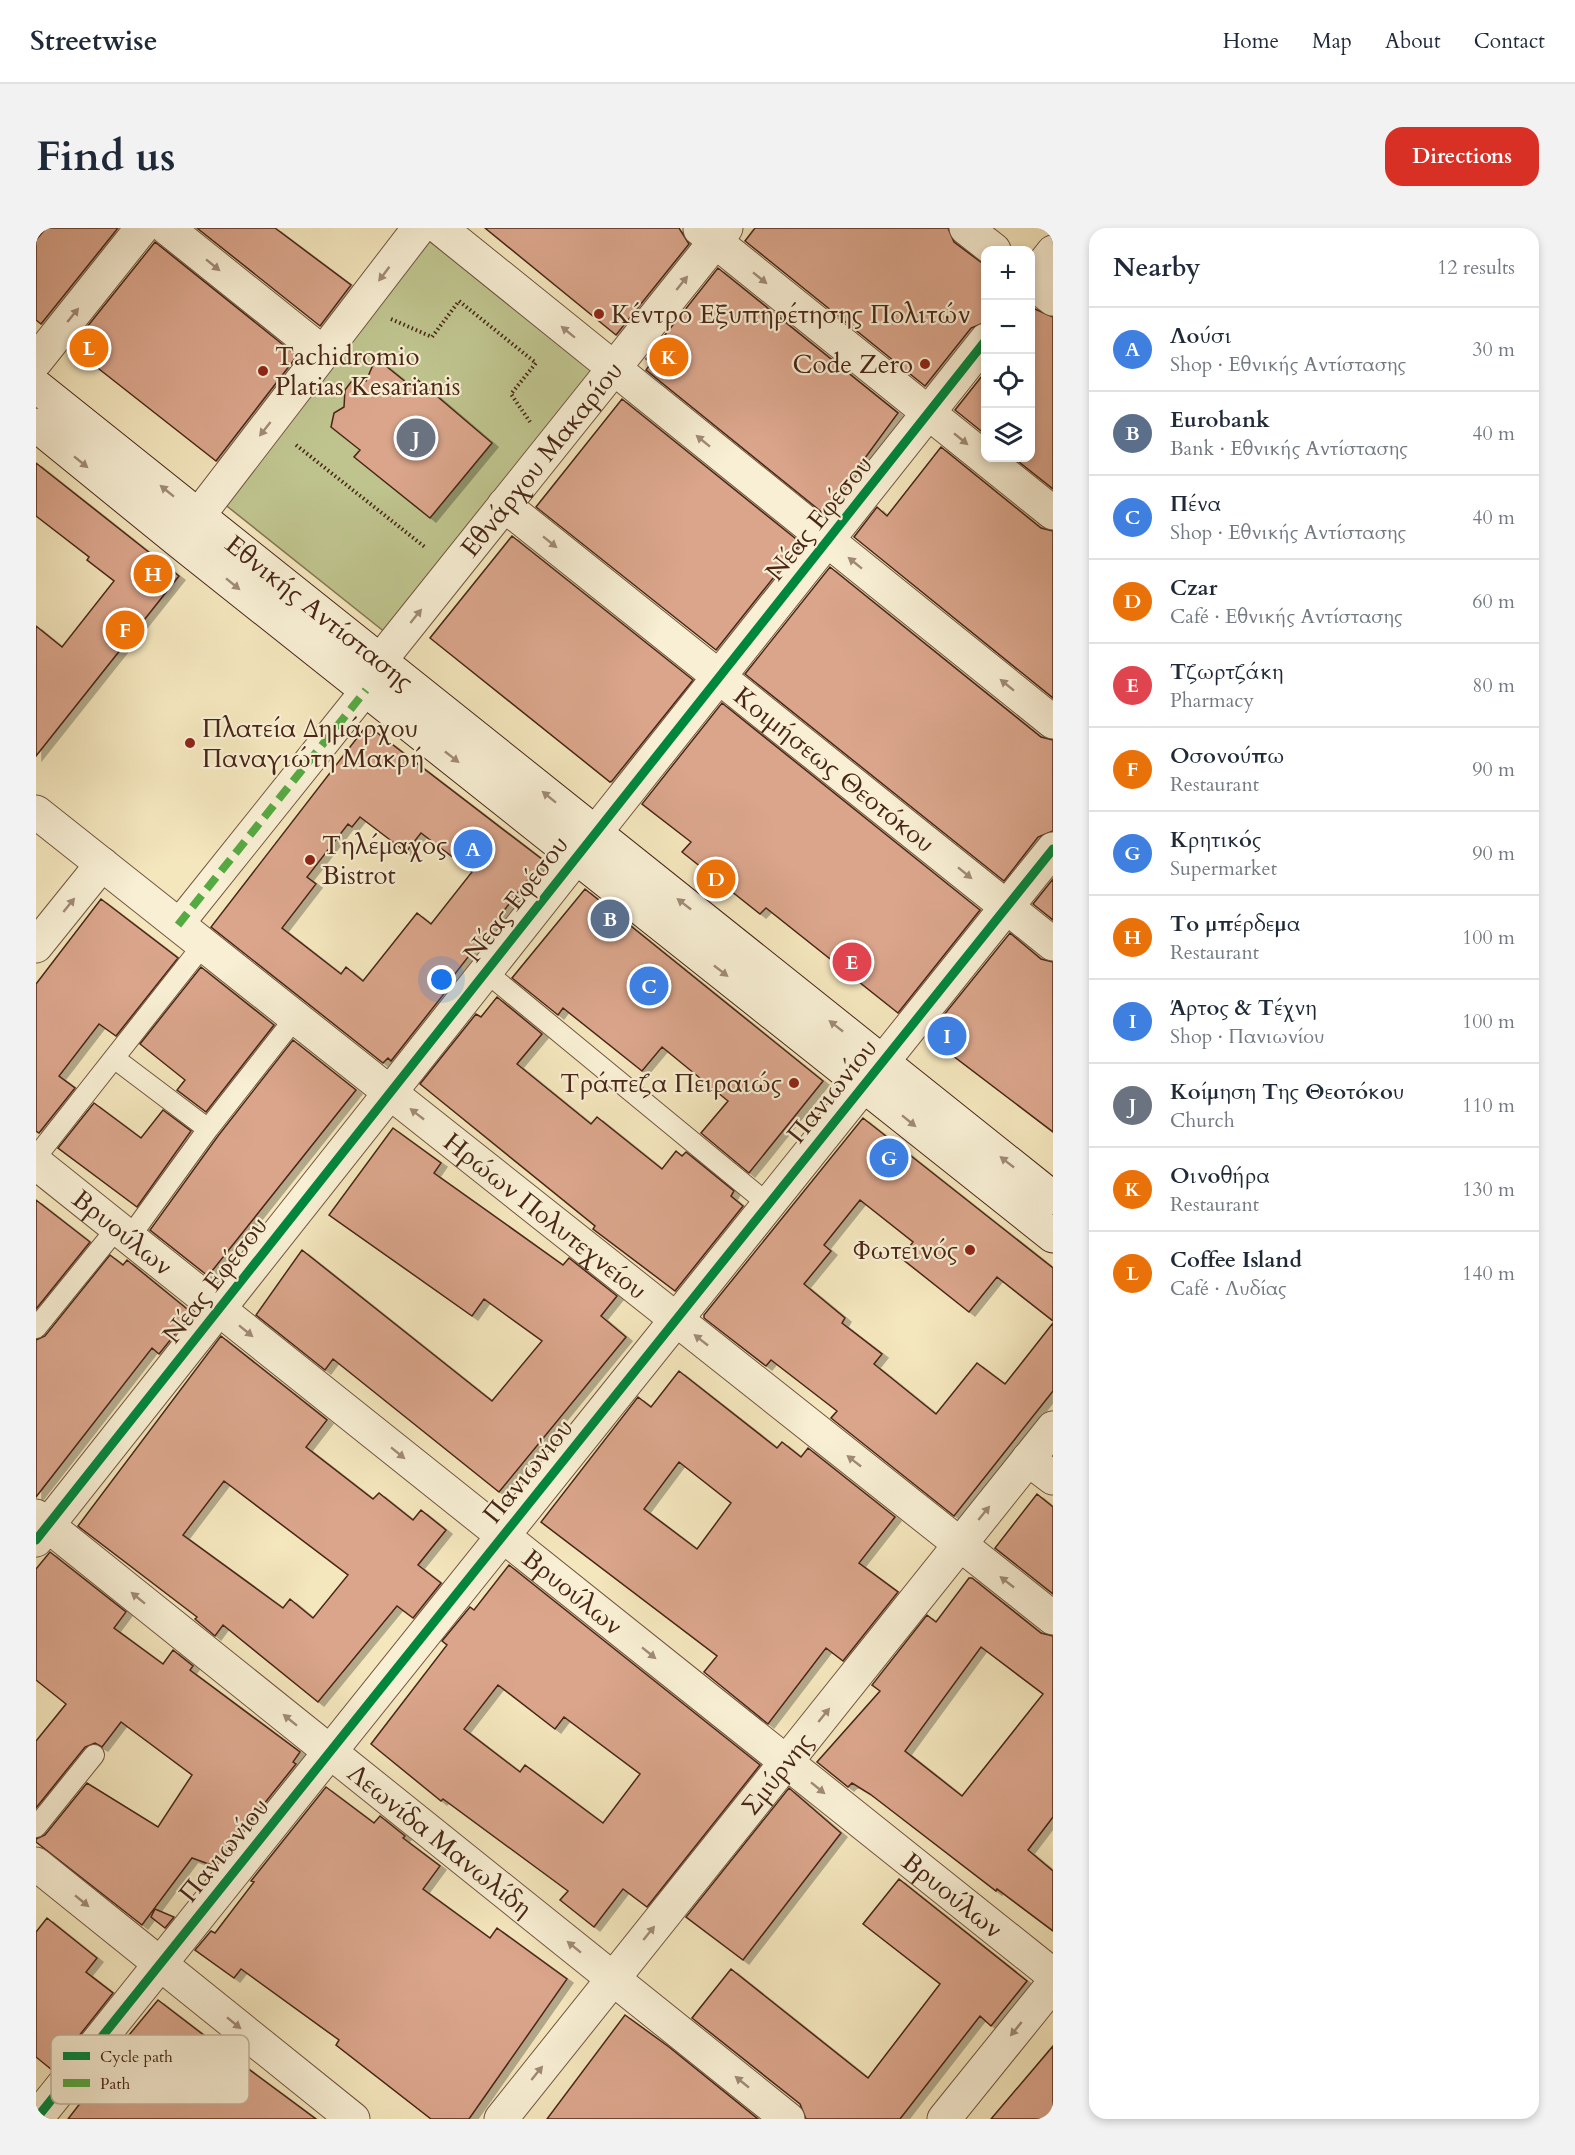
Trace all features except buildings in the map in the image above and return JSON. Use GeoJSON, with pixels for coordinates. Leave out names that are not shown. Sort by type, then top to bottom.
{"type":"FeatureCollection","features":[{"type":"Feature","properties":{"kind":"street"},"geometry":{"type":"LineString","coordinates":[[36,361],[142,228]]}},
{"type":"Feature","properties":{"kind":"street"},"geometry":{"type":"LineString","coordinates":[[167,228],[323,353]]}},
{"type":"Feature","properties":{"kind":"street"},"geometry":{"type":"LineString","coordinates":[[198,516],[419,228]]}},
{"type":"Feature","properties":{"kind":"street"},"geometry":{"type":"LineString","coordinates":[[440,228],[1053,722]]}},
{"type":"Feature","properties":{"kind":"street"},"geometry":{"type":"LineString","coordinates":[[966,228],[988,246]]}},
{"type":"Feature","properties":{"kind":"street"},"geometry":{"type":"LineString","coordinates":[[713,233],[929,414],[1053,513]]}},
{"type":"Feature","properties":{"kind":"street","name":"Εθνάρχου Μακαρίου"},"geometry":{"type":"LineString","coordinates":[[372,676],[453,569],[613,369],[713,233]]}},
{"type":"Feature","properties":{"kind":"street"},"geometry":{"type":"LineString","coordinates":[[1035,274],[1053,252]]}},
{"type":"Feature","properties":{"kind":"street"},"geometry":{"type":"LineString","coordinates":[[1035,284],[1053,299]]}},
{"type":"Feature","properties":{"kind":"street","name":"Νέας Εφέσου"},"geometry":{"type":"LineString","coordinates":[[40,1527],[219,1309],[981,346]]}},
{"type":"Feature","properties":{"kind":"street","name":"Εθνικής Αντίστασης"},"geometry":{"type":"LineString","coordinates":[[36,386],[198,516],[372,676]]}},
{"type":"Feature","properties":{"kind":"street","name":"Εθνικής Αντίστασης"},"geometry":{"type":"LineString","coordinates":[[36,424],[372,676],[873,1074],[1053,1236]]}},
{"type":"Feature","properties":{"kind":"street","name":"Κοιμήσεως Θεοτόκου"},"geometry":{"type":"LineString","coordinates":[[504,505],[1053,944]]}},
{"type":"Feature","properties":{"kind":"street"},"geometry":{"type":"LineString","coordinates":[[190,935],[372,676]]}},
{"type":"Feature","properties":{"kind":"street","name":"Ηρώων Πολυτεχνείου"},"geometry":{"type":"LineString","coordinates":[[36,812],[1053,1618]]}},
{"type":"Feature","properties":{"kind":"street","name":"Πανιωνίου"},"geometry":{"type":"LineString","coordinates":[[103,2035],[1053,849]]}},
{"type":"Feature","properties":{"kind":"street"},"geometry":{"type":"LineString","coordinates":[[36,946],[102,864]]}},
{"type":"Feature","properties":{"kind":"street","name":"Εθνικής Αντίστασης"},"geometry":{"type":"LineString","coordinates":[[873,1074],[1053,1198]]}},
{"type":"Feature","properties":{"kind":"street","name":"Βρυούλων"},"geometry":{"type":"LineString","coordinates":[[36,1163],[1053,1975]]}},
{"type":"Feature","properties":{"kind":"street","name":"Σμύρνης"},"geometry":{"type":"LineString","coordinates":[[501,2119],[959,1545],[1040,1469],[1053,1428]]}},
{"type":"Feature","properties":{"kind":"street","name":"Λεωνίδα Μανωλίδη"},"geometry":{"type":"LineString","coordinates":[[40,1527],[330,1751],[788,2119]]}},
{"type":"Feature","properties":{"kind":"street"},"geometry":{"type":"LineString","coordinates":[[36,1864],[248,2035]]}},
{"type":"Feature","properties":{"kind":"street"},"geometry":{"type":"LineString","coordinates":[[944,2119],[1053,1984]]}},
{"type":"Feature","properties":{"kind":"street"},"geometry":{"type":"LineString","coordinates":[[249,2035],[353,2119]]}},
{"type":"Feature","properties":{"kind":"street","name":"Πανιωνίου"},"geometry":{"type":"LineString","coordinates":[[36,2119],[51,2100]]}},
{"type":"Feature","properties":{"kind":"lane"},"geometry":{"type":"LineString","coordinates":[[36,1157],[114,1058],[190,935]]}},
{"type":"Feature","properties":{"kind":"lane"},"geometry":{"type":"LineString","coordinates":[[486,972],[768,1204]]}},
{"type":"Feature","properties":{"kind":"lane"},"geometry":{"type":"LineString","coordinates":[[36,1328],[123,1233],[295,1018]]}},
{"type":"Feature","properties":{"kind":"lane"},"geometry":{"type":"LineString","coordinates":[[114,1058],[208,1129]]}},
{"type":"Feature","properties":{"kind":"lane"},"geometry":{"type":"LineString","coordinates":[[36,1827],[94,1755]]}},
{"type":"Feature","properties":{"kind":"path"},"geometry":{"type":"LineString","coordinates":[[361,305],[432,337],[459,301],[536,363],[511,394],[549,449]]}},
{"type":"Feature","properties":{"kind":"path"},"geometry":{"type":"LineString","coordinates":[[269,424],[453,569]]}},
{"type":"Feature","properties":{"kind":"green space"},"geometry":{"type":"Polygon","coordinates":[[[427,239],[594,373],[386,633],[218,499],[427,239]]]}},
{"type":"Feature","properties":{"kind":"marked path"},"geometry":{"type":"LineString","coordinates":[[178,925],[366,690]]}},
{"type":"Feature","properties":{"kind":"cycle path"},"geometry":{"type":"LineString","coordinates":[[36,1540],[981,346]]}},
{"type":"Feature","properties":{"kind":"cycle path"},"geometry":{"type":"LineString","coordinates":[[103,2035],[1053,849]]}},
{"type":"Feature","properties":{"kind":"cycle path"},"geometry":{"type":"LineString","coordinates":[[36,2119],[51,2100]]}},
{"type":"Feature","properties":{"kind":"place","name":"Κέντρο Εξυπηρέτησης Πολιτών"},"geometry":{"type":"Point","coordinates":[599,314]}},
{"type":"Feature","properties":{"kind":"place","name":"Coffee Island"},"geometry":{"type":"Point","coordinates":[89,348]}},
{"type":"Feature","properties":{"kind":"place","name":"Οινοθήρα"},"geometry":{"type":"Point","coordinates":[669,357]}},
{"type":"Feature","properties":{"kind":"place","name":"Code Zero"},"geometry":{"type":"Point","coordinates":[925,364]}},
{"type":"Feature","properties":{"kind":"place","name":"Tachidromio Platias Kesarianis"},"geometry":{"type":"Point","coordinates":[263,371]}},
{"type":"Feature","properties":{"kind":"place","name":"Κοίμηση Της Θεοτόκου"},"geometry":{"type":"Point","coordinates":[416,438]}},
{"type":"Feature","properties":{"kind":"place","name":"Το μπέρδεμα"},"geometry":{"type":"Point","coordinates":[153,574]}},
{"type":"Feature","properties":{"kind":"place","name":"Οσονούπω"},"geometry":{"type":"Point","coordinates":[125,630]}},
{"type":"Feature","properties":{"kind":"place","name":"Πλατεία Δημάρχου Παναγιώτη Μακρή"},"geometry":{"type":"Point","coordinates":[190,743]}},
{"type":"Feature","properties":{"kind":"place","name":"Λούσι"},"geometry":{"type":"Point","coordinates":[473,849]}},
{"type":"Feature","properties":{"kind":"place","name":"Τηλέμαχος Bistrot"},"geometry":{"type":"Point","coordinates":[310,860]}},
{"type":"Feature","properties":{"kind":"place","name":"Czar"},"geometry":{"type":"Point","coordinates":[716,879]}},
{"type":"Feature","properties":{"kind":"place","name":"Eurobank"},"geometry":{"type":"Point","coordinates":[610,919]}},
{"type":"Feature","properties":{"kind":"place","name":"Τζωρτζάκη"},"geometry":{"type":"Point","coordinates":[852,962]}},
{"type":"Feature","properties":{"kind":"place","name":"Πένα"},"geometry":{"type":"Point","coordinates":[649,986]}},
{"type":"Feature","properties":{"kind":"place","name":"Άρτος & Τέχνη"},"geometry":{"type":"Point","coordinates":[947,1036]}},
{"type":"Feature","properties":{"kind":"place","name":"Τράπεζα Πειραιώς"},"geometry":{"type":"Point","coordinates":[794,1083]}},
{"type":"Feature","properties":{"kind":"place","name":"Κρητικός"},"geometry":{"type":"Point","coordinates":[889,1158]}},
{"type":"Feature","properties":{"kind":"place","name":"Φωτεινός"},"geometry":{"type":"Point","coordinates":[970,1250]}}]}
